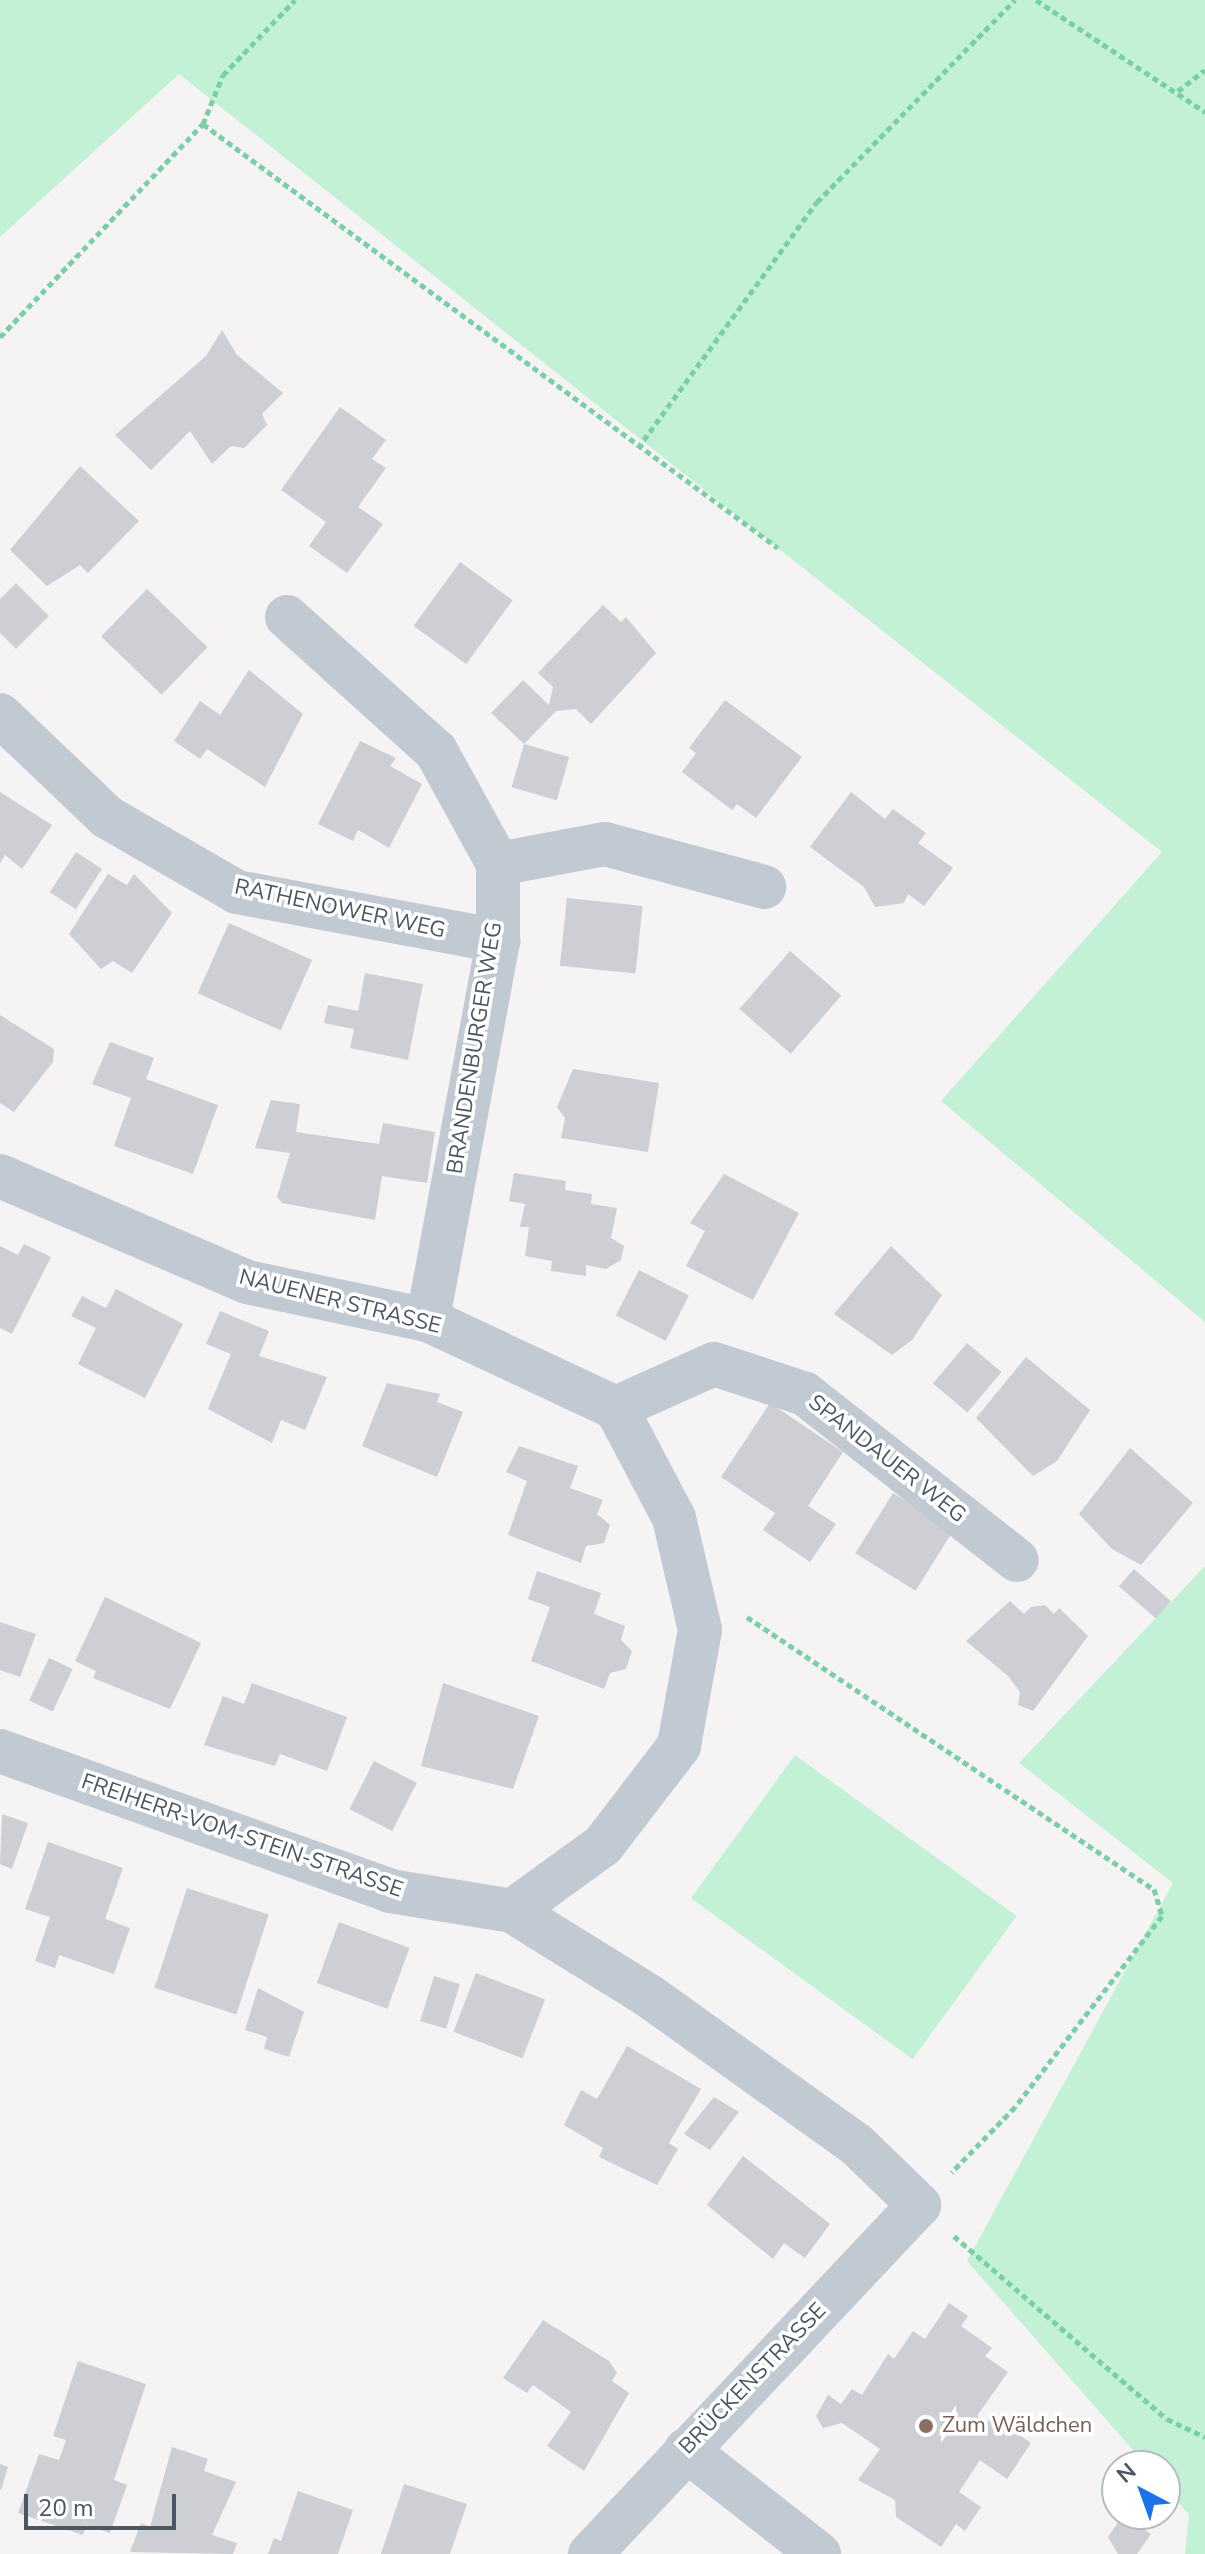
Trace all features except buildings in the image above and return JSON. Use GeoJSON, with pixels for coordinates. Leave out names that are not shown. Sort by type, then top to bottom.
{"type":"FeatureCollection","features":[{"type":"Feature","properties":{"kind":"street","name":"BRANDENBURGER WEG"},"geometry":{"type":"LineString","coordinates":[[287,617],[436,751],[498,864],[498,941],[428,1320]]}},
{"type":"Feature","properties":{"kind":"street","name":"RATHENOWER WEG"},"geometry":{"type":"LineString","coordinates":[[0,715],[107,817],[237,892],[498,941]]}},
{"type":"Feature","properties":{"kind":"street"},"geometry":{"type":"LineString","coordinates":[[498,864],[605,844],[764,887]]}},
{"type":"Feature","properties":{"kind":"street","name":"NAUENER STRASSE"},"geometry":{"type":"LineString","coordinates":[[0,1176],[247,1282],[428,1320],[616,1408]]}},
{"type":"Feature","properties":{"kind":"street","name":"SPANDAUER WEG"},"geometry":{"type":"LineString","coordinates":[[616,1408],[714,1364],[805,1394],[1017,1560]]}},
{"type":"Feature","properties":{"kind":"street"},"geometry":{"type":"LineString","coordinates":[[512,1911],[603,1845],[679,1746],[700,1630],[674,1518],[616,1408]]}},
{"type":"Feature","properties":{"kind":"street","name":"FREIHERR-VOM-STEIN-STRASSE"},"geometry":{"type":"LineString","coordinates":[[0,1751],[390,1891],[512,1911],[649,1996],[856,2144],[919,2205]]}},
{"type":"Feature","properties":{"kind":"street","name":"BRÜCKENSTRASSE"},"geometry":{"type":"LineString","coordinates":[[590,2554],[919,2205]]}},
{"type":"Feature","properties":{"kind":"street"},"geometry":{"type":"LineString","coordinates":[[686,2450],[819,2554]]}},
{"type":"Feature","properties":{"kind":"path"},"geometry":{"type":"LineString","coordinates":[[0,337],[203,124],[223,75],[295,0]]}},
{"type":"Feature","properties":{"kind":"path"},"geometry":{"type":"LineString","coordinates":[[638,448],[817,202],[1015,0]]}},
{"type":"Feature","properties":{"kind":"path"},"geometry":{"type":"LineString","coordinates":[[1036,0],[1178,91],[1205,112]]}},
{"type":"Feature","properties":{"kind":"path"},"geometry":{"type":"LineString","coordinates":[[1178,91],[1205,70]]}},
{"type":"Feature","properties":{"kind":"path"},"geometry":{"type":"LineString","coordinates":[[203,124],[638,448],[778,548]]}},
{"type":"Feature","properties":{"kind":"path"},"geometry":{"type":"LineString","coordinates":[[693,1599],[755,1619],[1154,1889],[1162,1916],[1015,2107],[919,2205],[1167,2419],[1205,2437]]}},
{"type":"Feature","properties":{"kind":"green space"},"geometry":{"type":"Polygon","coordinates":[[[0,0],[1205,0],[1205,1322],[941,1101],[1162,852],[179,74],[0,237],[0,0]]]}},
{"type":"Feature","properties":{"kind":"green space"},"geometry":{"type":"Polygon","coordinates":[[[1205,1566],[1205,2554],[1185,2554],[1189,2515],[1181,2506],[1181,2450],[1133,2450],[967,2261],[1173,1883],[1019,1763],[1205,1566]]]}},
{"type":"Feature","properties":{"kind":"green space"},"geometry":{"type":"Polygon","coordinates":[[[795,1755],[1017,1916],[913,2059],[691,1898],[795,1755]]]}},
{"type":"Feature","properties":{"kind":"place","name":"Zum Wäldchen"},"geometry":{"type":"Point","coordinates":[926,2426]}}]}
